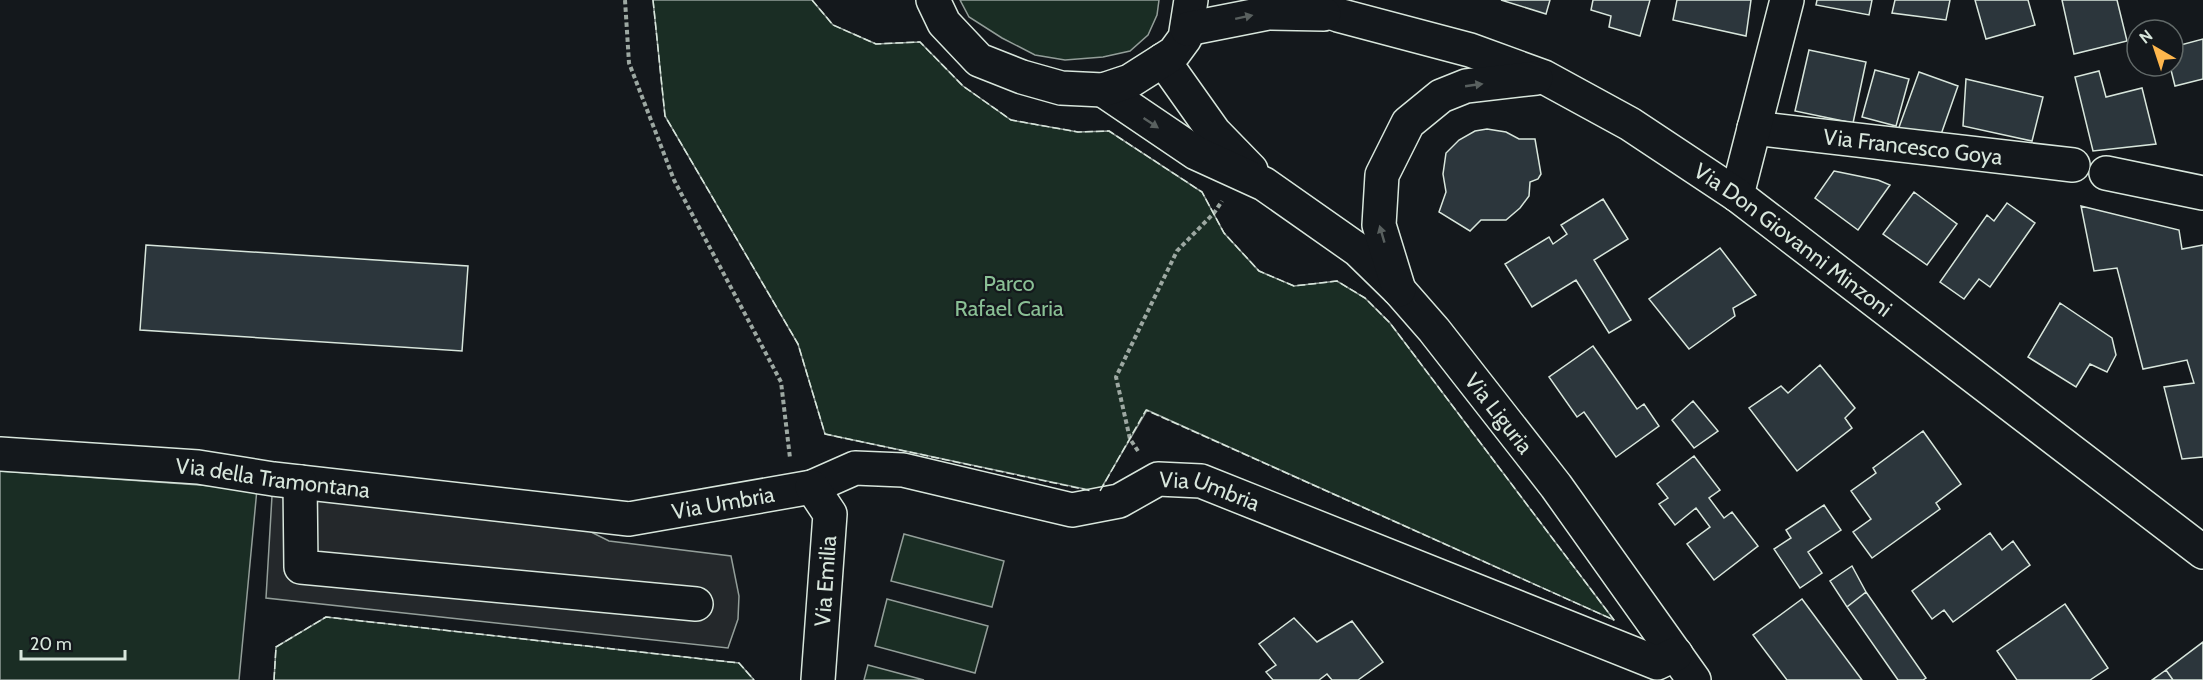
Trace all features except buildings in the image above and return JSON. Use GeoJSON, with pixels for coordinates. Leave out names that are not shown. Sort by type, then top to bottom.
{"type":"FeatureCollection","features":[{"type":"Feature","properties":{"kind":"street"},"geometry":{"type":"LineString","coordinates":[[933,0],[944,23],[979,60],[1061,88],[1103,90],[1130,81],[1174,52],[1185,38],[1189,15]]}},
{"type":"Feature","properties":{"kind":"street","name":"Via Don Giovanni Minzoni"},"geometry":{"type":"LineString","coordinates":[[1298,0],[1338,15],[1470,50],[1544,77],[1630,124],[1737,195],[2203,552]]}},
{"type":"Feature","properties":{"kind":"street"},"geometry":{"type":"LineString","coordinates":[[1737,195],[1787,0]]}},
{"type":"Feature","properties":{"kind":"street","name":"Via Don Giovanni Minzoni"},"geometry":{"type":"LineString","coordinates":[[1189,15],[1268,13],[1338,15]]}},
{"type":"Feature","properties":{"kind":"street","name":"Via Liguria"},"geometry":{"type":"LineString","coordinates":[[1162,60],[1214,132],[1264,184]]}},
{"type":"Feature","properties":{"kind":"street"},"geometry":{"type":"LineString","coordinates":[[1399,290],[1379,225],[1383,175],[1408,123],[1441,96],[1466,86],[1544,77]]}},
{"type":"Feature","properties":{"kind":"street","name":"Via Liguria"},"geometry":{"type":"LineString","coordinates":[[1103,90],[1196,153],[1264,184],[1358,250],[1399,290],[1434,330],[1556,486],[1694,680]]}},
{"type":"Feature","properties":{"kind":"street","name":"Via Francesco Goya"},"geometry":{"type":"LineString","coordinates":[[1754,128],[2073,165]]}},
{"type":"Feature","properties":{"kind":"street"},"geometry":{"type":"LineString","coordinates":[[2106,173],[2203,193]]}},
{"type":"Feature","properties":{"kind":"street","name":"Via della Tramontana"},"geometry":{"type":"LineString","coordinates":[[0,454],[198,467],[300,482],[547,510]]}},
{"type":"Feature","properties":{"kind":"street","name":"Via Umbria"},"geometry":{"type":"LineString","coordinates":[[547,510],[629,519],[802,476],[855,468],[903,470],[1072,510],[1119,501],[1158,479],[1201,481],[1657,663],[1676,654]]}},
{"type":"Feature","properties":{"kind":"street","name":"Via Emilia"},"geometry":{"type":"LineString","coordinates":[[802,476],[830,514],[818,680]]}},
{"type":"Feature","properties":{"kind":"street"},"geometry":{"type":"LineString","coordinates":[[300,482],[301,567],[696,604]]}},
{"type":"Feature","properties":{"kind":"path"},"geometry":{"type":"LineString","coordinates":[[626,0],[629,63],[674,180],[781,382],[802,476]]}},
{"type":"Feature","properties":{"kind":"path"},"geometry":{"type":"LineString","coordinates":[[1130,439],[1116,377],[1177,251],[1214,213]]}},
{"type":"Feature","properties":{"kind":"green space","name":"Parco Rafael Caria"},"geometry":{"type":"Polygon","coordinates":[[[653,0],[812,0],[833,25],[876,44],[920,42],[963,86],[1011,120],[1078,132],[1109,131],[1202,192],[1224,233],[1259,271],[1294,286],[1337,281],[1365,298],[1390,323],[1614,620],[1147,410],[1099,492],[825,434],[798,344],[665,116],[653,0]]]}},
{"type":"Feature","properties":{"kind":"green space"},"geometry":{"type":"Polygon","coordinates":[[[960,0],[1159,0],[1157,15],[1148,35],[1130,51],[1103,57],[1065,60],[1035,55],[1002,38],[969,17],[960,0]]]}},
{"type":"Feature","properties":{"kind":"green space"},"geometry":{"type":"Polygon","coordinates":[[[0,471],[257,489],[239,680],[0,680],[0,471]]]}},
{"type":"Feature","properties":{"kind":"green space"},"geometry":{"type":"Polygon","coordinates":[[[904,534],[1004,561],[992,607],[891,581],[904,534]]]}},
{"type":"Feature","properties":{"kind":"green space"},"geometry":{"type":"Polygon","coordinates":[[[887,599],[988,626],[975,673],[875,646],[887,599]]]}},
{"type":"Feature","properties":{"kind":"green space"},"geometry":{"type":"Polygon","coordinates":[[[326,617],[739,663],[754,680],[274,680],[276,647],[326,617]]]}},
{"type":"Feature","properties":{"kind":"green space"},"geometry":{"type":"Polygon","coordinates":[[[868,665],[924,680],[864,680],[868,665]]]}},
{"type":"Feature","properties":{"kind":"shaded area"},"geometry":{"type":"Polygon","coordinates":[[[273,479],[547,510],[609,541],[731,556],[739,596],[738,619],[728,648],[266,598],[273,479]]]}},
{"type":"Feature","properties":{"kind":"fence"},"geometry":{"type":"LineString","coordinates":[[653,0],[665,116],[798,344],[825,434],[1092,491]]}},
{"type":"Feature","properties":{"kind":"fence"},"geometry":{"type":"LineString","coordinates":[[812,0],[833,25],[876,44],[920,42],[963,86],[1011,120],[1078,132],[1109,131],[1202,192],[1224,233],[1259,271],[1294,286],[1337,281],[1365,298],[1390,323],[1614,620],[1146,410],[1100,491]]}},
{"type":"Feature","properties":{"kind":"fence"},"geometry":{"type":"LineString","coordinates":[[274,680],[276,647],[326,617],[739,663],[754,680]]}}]}
